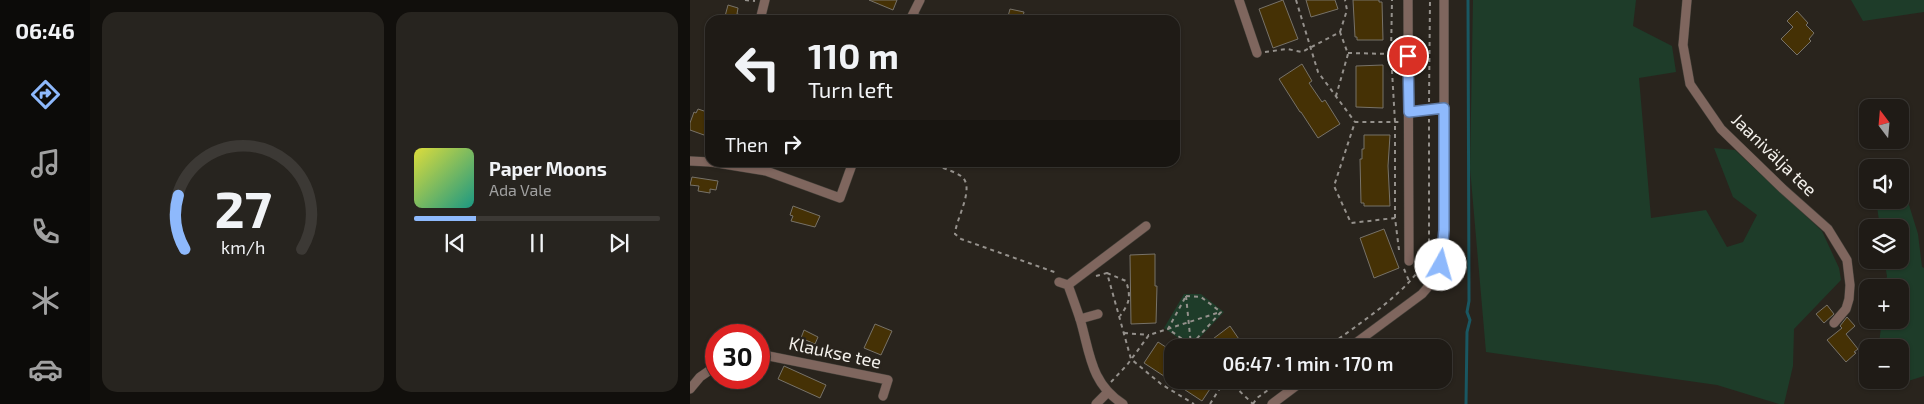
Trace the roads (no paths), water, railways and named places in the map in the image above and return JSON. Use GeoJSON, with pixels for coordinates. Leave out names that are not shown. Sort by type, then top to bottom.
{"type":"FeatureCollection","features":[{"type":"Feature","properties":{"kind":"street"},"geometry":{"type":"LineString","coordinates":[[761,15],[765,0]]}},
{"type":"Feature","properties":{"kind":"street"},"geometry":{"type":"LineString","coordinates":[[912,15],[920,0]]}},
{"type":"Feature","properties":{"kind":"street"},"geometry":{"type":"LineString","coordinates":[[1239,0],[1257,53]]}},
{"type":"Feature","properties":{"kind":"street"},"geometry":{"type":"LineString","coordinates":[[1406,263],[1409,117],[1408,0]]}},
{"type":"Feature","properties":{"kind":"street"},"geometry":{"type":"LineString","coordinates":[[1361,339],[1430,286],[1443,254],[1444,0]]}},
{"type":"Feature","properties":{"kind":"street","name":"Jaanivälja tee"},"geometry":{"type":"LineString","coordinates":[[1687,0],[1683,44],[1690,84],[1721,129],[1783,189],[1828,229],[1846,260],[1850,285],[1849,299],[1846,308],[1834,324]]}},
{"type":"Feature","properties":{"kind":"street"},"geometry":{"type":"LineString","coordinates":[[1409,117],[1444,108]]}},
{"type":"Feature","properties":{"kind":"street"},"geometry":{"type":"LineString","coordinates":[[690,161],[705,162]]}},
{"type":"Feature","properties":{"kind":"street"},"geometry":{"type":"LineString","coordinates":[[741,167],[766,171],[840,198],[852,167]]}},
{"type":"Feature","properties":{"kind":"street"},"geometry":{"type":"LineString","coordinates":[[1059,282],[1070,283],[1146,226]]}},
{"type":"Feature","properties":{"kind":"street"},"geometry":{"type":"LineString","coordinates":[[1070,283],[1091,364],[1100,382],[1109,386],[1123,404]]}},
{"type":"Feature","properties":{"kind":"street"},"geometry":{"type":"LineString","coordinates":[[1080,319],[1098,314]]}},
{"type":"Feature","properties":{"kind":"street","name":"Klaukse tee"},"geometry":{"type":"LineString","coordinates":[[770,356],[888,380],[883,396]]}},
{"type":"Feature","properties":{"kind":"street"},"geometry":{"type":"LineString","coordinates":[[690,388],[705,374]]}},
{"type":"Feature","properties":{"kind":"street"},"geometry":{"type":"LineString","coordinates":[[1096,404],[1109,386]]}},
{"type":"Feature","properties":{"kind":"street"},"geometry":{"type":"LineString","coordinates":[[1272,404],[1292,389]]}},
{"type":"Feature","properties":{"kind":"waterway"},"geometry":{"type":"LineString","coordinates":[[1466,404],[1467,332],[1470,320],[1467,312],[1469,301],[1468,0]]}}]}
